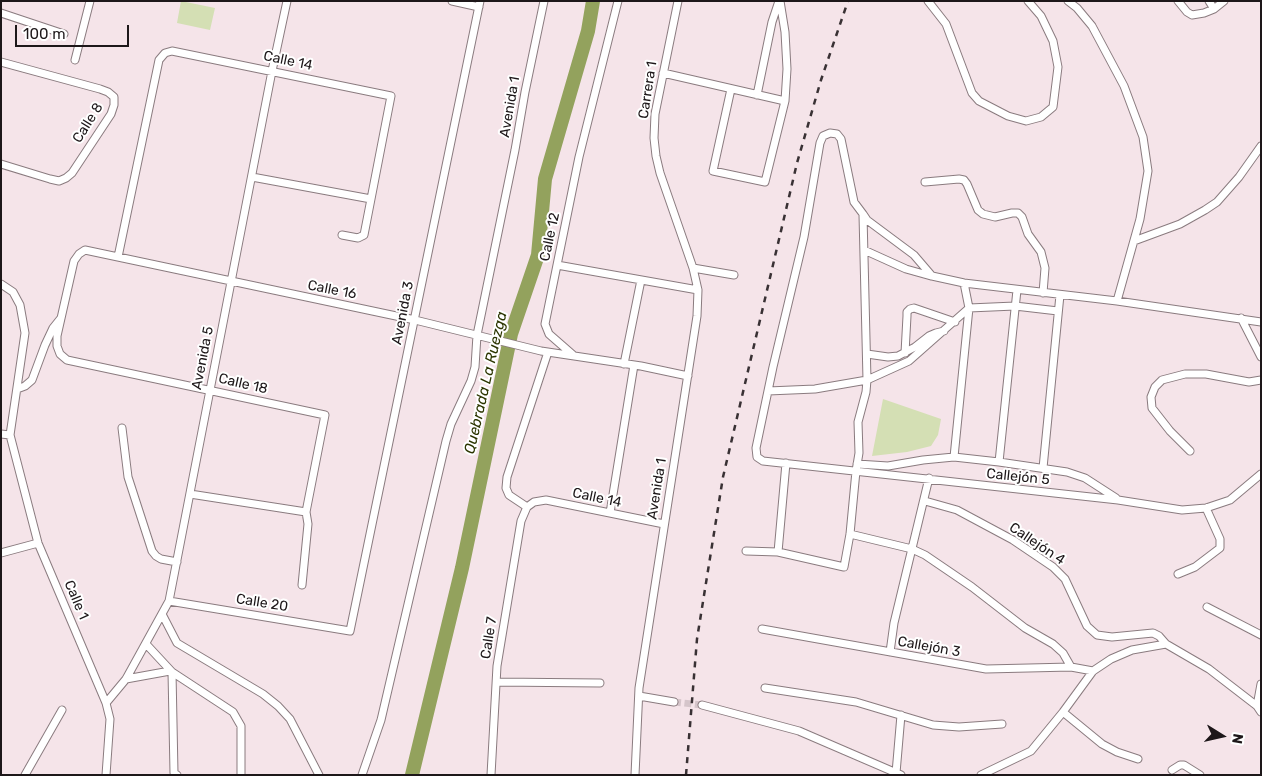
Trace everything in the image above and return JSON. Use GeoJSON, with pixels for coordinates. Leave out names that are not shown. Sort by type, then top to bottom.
{"type":"FeatureCollection","features":[{"type":"Feature","properties":{"kind":"street"},"geometry":{"type":"LineString","coordinates":[[75,60],[90,1]]}},
{"type":"Feature","properties":{"kind":"street","name":"Avenida 5"},"geometry":{"type":"LineString","coordinates":[[106,704],[126,679],[169,600],[287,1]]}},
{"type":"Feature","properties":{"kind":"street"},"geometry":{"type":"LineString","coordinates":[[452,1],[479,4]]}},
{"type":"Feature","properties":{"kind":"street","name":"Avenida 1"},"geometry":{"type":"LineString","coordinates":[[362,775],[381,720],[446,440],[475,368],[477,335],[515,150],[524,92],[544,1]]}},
{"type":"Feature","properties":{"kind":"street","name":"Calle 12"},"geometry":{"type":"LineString","coordinates":[[573,356],[549,334],[545,324],[579,158],[618,1]]}},
{"type":"Feature","properties":{"kind":"street","name":"Carrera 1"},"geometry":{"type":"LineString","coordinates":[[672,212],[660,173],[654,138],[655,114],[678,1]]}},
{"type":"Feature","properties":{"kind":"street"},"geometry":{"type":"LineString","coordinates":[[732,89],[712,171],[765,182],[784,100],[787,69],[785,32],[780,1]]}},
{"type":"Feature","properties":{"kind":"street"},"geometry":{"type":"LineString","coordinates":[[757,95],[772,22],[780,1]]}},
{"type":"Feature","properties":{"kind":"street"},"geometry":{"type":"LineString","coordinates":[[928,1],[946,24],[972,93],[979,101],[993,109],[1026,121],[1041,117],[1053,107],[1058,67],[1053,41],[1041,16],[1028,1]]}},
{"type":"Feature","properties":{"kind":"street"},"geometry":{"type":"LineString","coordinates":[[1068,1],[1077,8],[1092,26],[1124,86],[1143,137],[1148,171],[1140,220],[1117,301]]}},
{"type":"Feature","properties":{"kind":"street"},"geometry":{"type":"LineString","coordinates":[[1178,1],[1192,15],[1204,13],[1224,1]]}},
{"type":"Feature","properties":{"kind":"street"},"geometry":{"type":"LineString","coordinates":[[1209,1],[1214,8]]}},
{"type":"Feature","properties":{"kind":"street","name":"Avenida 3"},"geometry":{"type":"LineString","coordinates":[[350,630],[479,4]]}},
{"type":"Feature","properties":{"kind":"street"},"geometry":{"type":"LineString","coordinates":[[1,13],[64,34]]}},
{"type":"Feature","properties":{"kind":"street","name":"Calle 14"},"geometry":{"type":"LineString","coordinates":[[118,257],[159,60],[164,53],[172,51],[272,70],[391,96],[371,199]]}},
{"type":"Feature","properties":{"kind":"street","name":"Calle 8"},"geometry":{"type":"LineString","coordinates":[[1,62],[108,92],[114,98],[114,105],[111,114],[72,173],[66,178],[60,181],[50,179],[1,164]]}},
{"type":"Feature","properties":{"kind":"street"},"geometry":{"type":"LineString","coordinates":[[663,73],[784,100]]}},
{"type":"Feature","properties":{"kind":"street"},"geometry":{"type":"LineString","coordinates":[[926,343],[910,361],[867,380],[815,390],[768,391],[804,237],[820,143],[823,136],[830,133],[836,134],[841,139],[854,202],[867,220],[914,255],[932,276]]}},
{"type":"Feature","properties":{"kind":"street"},"geometry":{"type":"LineString","coordinates":[[1134,241],[1180,224],[1216,202],[1239,177],[1261,146]]}},
{"type":"Feature","properties":{"kind":"street"},"geometry":{"type":"LineString","coordinates":[[252,177],[371,199],[364,235],[358,238],[342,235]]}},
{"type":"Feature","properties":{"kind":"street"},"geometry":{"type":"LineString","coordinates":[[925,182],[964,180],[978,210],[983,214],[995,217],[1012,212],[1018,213],[1022,217],[1028,234],[1041,252],[1045,268],[1044,293]]}},
{"type":"Feature","properties":{"kind":"street","name":"Avenida 1"},"geometry":{"type":"LineString","coordinates":[[635,775],[639,696],[697,316],[698,290],[693,268],[672,212]]}},
{"type":"Feature","properties":{"kind":"street"},"geometry":{"type":"LineString","coordinates":[[746,551],[778,552],[844,567],[850,534],[856,467],[860,446],[858,422],[866,392],[867,380],[863,214]]}},
{"type":"Feature","properties":{"kind":"street","name":"Calle 16"},"geometry":{"type":"LineString","coordinates":[[62,316],[74,261],[85,250],[415,320],[486,338],[573,356]]}},
{"type":"Feature","properties":{"kind":"street"},"geometry":{"type":"LineString","coordinates":[[864,250],[906,269],[964,283],[1117,301],[1261,322]]}},
{"type":"Feature","properties":{"kind":"street"},"geometry":{"type":"LineString","coordinates":[[557,265],[698,290]]}},
{"type":"Feature","properties":{"kind":"street"},"geometry":{"type":"LineString","coordinates":[[693,268],[734,275]]}},
{"type":"Feature","properties":{"kind":"street"},"geometry":{"type":"LineString","coordinates":[[624,364],[641,280]]}},
{"type":"Feature","properties":{"kind":"street"},"geometry":{"type":"LineString","coordinates":[[954,457],[969,308],[964,283]]}},
{"type":"Feature","properties":{"kind":"street","name":"Calle 1"},"geometry":{"type":"LineString","coordinates":[[1,284],[13,292],[20,305],[25,334],[10,435],[38,543],[106,704],[110,719],[106,775]]}},
{"type":"Feature","properties":{"kind":"street"},"geometry":{"type":"LineString","coordinates":[[999,462],[1018,290]]}},
{"type":"Feature","properties":{"kind":"street"},"geometry":{"type":"LineString","coordinates":[[1043,468],[1060,295]]}},
{"type":"Feature","properties":{"kind":"street"},"geometry":{"type":"LineString","coordinates":[[867,354],[888,357],[902,355],[945,331],[969,308],[1015,306],[1058,311]]}},
{"type":"Feature","properties":{"kind":"street"},"geometry":{"type":"LineString","coordinates":[[898,366],[902,355],[907,316],[910,309],[914,308],[955,322]]}},
{"type":"Feature","properties":{"kind":"street"},"geometry":{"type":"LineString","coordinates":[[17,389],[25,386],[32,380],[53,328],[62,316]]}},
{"type":"Feature","properties":{"kind":"street","name":"Calle 18"},"geometry":{"type":"LineString","coordinates":[[62,316],[57,336],[57,346],[60,354],[67,360],[326,415],[306,512]]}},
{"type":"Feature","properties":{"kind":"street"},"geometry":{"type":"LineString","coordinates":[[1241,318],[1261,357]]}},
{"type":"Feature","properties":{"kind":"street"},"geometry":{"type":"LineString","coordinates":[[526,507],[509,495],[506,488],[507,477],[545,351]]}},
{"type":"Feature","properties":{"kind":"street"},"geometry":{"type":"LineString","coordinates":[[573,356],[634,365],[688,376]]}},
{"type":"Feature","properties":{"kind":"street"},"geometry":{"type":"LineString","coordinates":[[610,513],[634,365]]}},
{"type":"Feature","properties":{"kind":"street"},"geometry":{"type":"LineString","coordinates":[[1190,451],[1170,431],[1152,408],[1151,397],[1155,387],[1162,380],[1184,374],[1206,374],[1249,382],[1261,380]]}},
{"type":"Feature","properties":{"kind":"street","name":"Callejón 5"},"geometry":{"type":"LineString","coordinates":[[768,391],[756,448],[757,456],[763,461],[856,467],[929,478],[1118,500],[1182,510],[1206,508],[1230,500],[1261,474]]}},
{"type":"Feature","properties":{"kind":"street"},"geometry":{"type":"LineString","coordinates":[[122,428],[128,477],[152,551],[156,556],[176,562]]}},
{"type":"Feature","properties":{"kind":"street"},"geometry":{"type":"LineString","coordinates":[[1,434],[10,435]]}},
{"type":"Feature","properties":{"kind":"street"},"geometry":{"type":"LineString","coordinates":[[856,467],[888,466],[954,457],[999,462],[1067,472],[1085,478],[1118,500]]}},
{"type":"Feature","properties":{"kind":"street"},"geometry":{"type":"LineString","coordinates":[[778,552],[786,463]]}},
{"type":"Feature","properties":{"kind":"street"},"geometry":{"type":"LineString","coordinates":[[890,652],[894,624],[929,478]]}},
{"type":"Feature","properties":{"kind":"street"},"geometry":{"type":"LineString","coordinates":[[190,494],[306,512],[308,524],[302,585]]}},
{"type":"Feature","properties":{"kind":"street","name":"Calle 14"},"geometry":{"type":"LineString","coordinates":[[526,507],[534,502],[546,500],[664,524]]}},
{"type":"Feature","properties":{"kind":"street","name":"Callejón 4"},"geometry":{"type":"LineString","coordinates":[[924,501],[957,510],[1012,540],[1053,567],[1065,579],[1086,626],[1097,635],[1112,637],[1153,633],[1159,636],[1166,644],[1209,669],[1259,709]]}},
{"type":"Feature","properties":{"kind":"street","name":"Calle 7"},"geometry":{"type":"LineString","coordinates":[[491,775],[497,666],[511,574],[521,521],[526,507]]}},
{"type":"Feature","properties":{"kind":"street"},"geometry":{"type":"LineString","coordinates":[[1178,574],[1195,566],[1220,548],[1220,539],[1206,508]]}},
{"type":"Feature","properties":{"kind":"street"},"geometry":{"type":"LineString","coordinates":[[850,534],[925,555],[972,587],[1025,628],[1053,644],[1063,653],[1071,667]]}},
{"type":"Feature","properties":{"kind":"street"},"geometry":{"type":"LineString","coordinates":[[1,553],[38,543]]}},
{"type":"Feature","properties":{"kind":"street","name":"Calle 20"},"geometry":{"type":"LineString","coordinates":[[169,600],[350,630]]}},
{"type":"Feature","properties":{"kind":"street"},"geometry":{"type":"LineString","coordinates":[[1207,607],[1261,635]]}},
{"type":"Feature","properties":{"kind":"street"},"geometry":{"type":"LineString","coordinates":[[162,614],[177,643],[263,694],[278,706],[290,719],[320,775]]}},
{"type":"Feature","properties":{"kind":"street","name":"Callejón 3"},"geometry":{"type":"LineString","coordinates":[[762,630],[986,669],[1071,667],[1094,670]]}},
{"type":"Feature","properties":{"kind":"street"},"geometry":{"type":"LineString","coordinates":[[146,644],[171,672],[233,712],[241,726],[240,775]]}},
{"type":"Feature","properties":{"kind":"street"},"geometry":{"type":"LineString","coordinates":[[981,775],[1032,751],[1094,670],[1111,659],[1132,650],[1166,644]]}},
{"type":"Feature","properties":{"kind":"street"},"geometry":{"type":"LineString","coordinates":[[126,679],[171,672]]}},
{"type":"Feature","properties":{"kind":"street"},"geometry":{"type":"LineString","coordinates":[[171,672],[174,773],[177,775]]}},
{"type":"Feature","properties":{"kind":"street"},"geometry":{"type":"LineString","coordinates":[[497,682],[600,683]]}},
{"type":"Feature","properties":{"kind":"street"},"geometry":{"type":"LineString","coordinates":[[1259,709],[1261,684]]}},
{"type":"Feature","properties":{"kind":"street"},"geometry":{"type":"LineString","coordinates":[[765,688],[856,702],[933,725],[948,727],[1002,724]]}},
{"type":"Feature","properties":{"kind":"street"},"geometry":{"type":"LineString","coordinates":[[639,696],[674,702]]}},
{"type":"Feature","properties":{"kind":"street"},"geometry":{"type":"LineString","coordinates":[[702,705],[799,731],[898,774],[901,714]]}},
{"type":"Feature","properties":{"kind":"street"},"geometry":{"type":"LineString","coordinates":[[25,775],[62,710]]}},
{"type":"Feature","properties":{"kind":"street"},"geometry":{"type":"LineString","coordinates":[[1063,712],[1102,744],[1117,752],[1138,759]]}},
{"type":"Feature","properties":{"kind":"street"},"geometry":{"type":"LineString","coordinates":[[1172,770],[1180,764],[1184,764],[1200,775]]}},
{"type":"Feature","properties":{"kind":"green space"},"geometry":{"type":"Polygon","coordinates":[[[181,1],[215,8],[210,30],[177,23],[181,1]]]}},
{"type":"Feature","properties":{"kind":"green space"},"geometry":{"type":"Polygon","coordinates":[[[883,399],[941,419],[938,435],[931,446],[907,452],[872,456],[883,399]]]}},
{"type":"Feature","properties":{"kind":"waterway","name":"Quebrada La Ruezga"},"geometry":{"type":"LineString","coordinates":[[412,775],[462,568],[511,334],[538,255],[545,179],[588,31],[593,1]]}},
{"type":"Feature","properties":{"kind":"tunnel"},"geometry":{"type":"LineString","coordinates":[[674,702],[702,705]]}},
{"type":"Feature","properties":{"kind":"railway"},"geometry":{"type":"LineString","coordinates":[[686,775],[697,639],[723,477],[797,163],[821,80],[848,1]]}}]}
